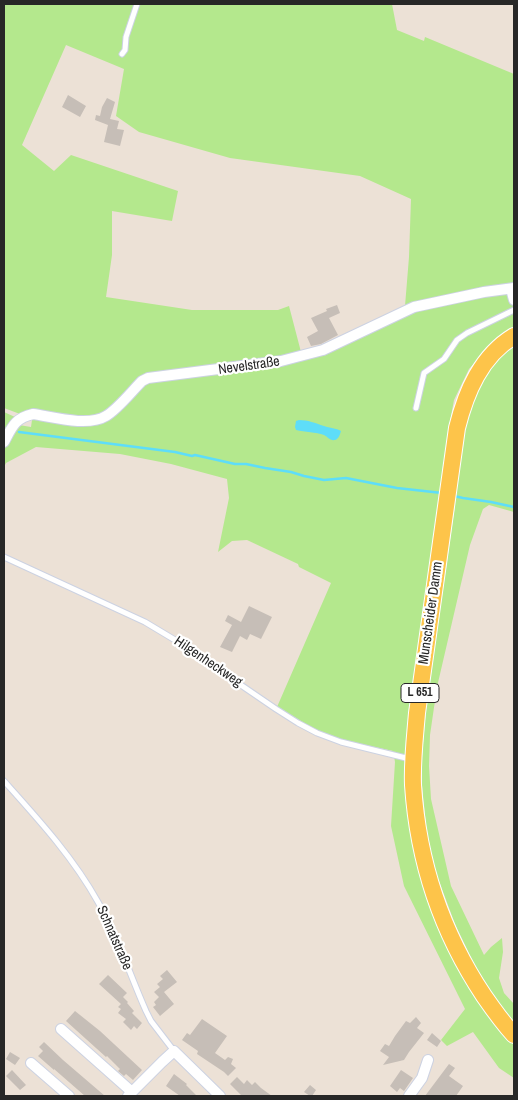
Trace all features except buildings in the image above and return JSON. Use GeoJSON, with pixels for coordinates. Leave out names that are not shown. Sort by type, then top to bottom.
{"type":"FeatureCollection","features":[{"type":"Feature","properties":{"kind":"main road","name":"Munscheider Damm"},"geometry":{"type":"LineString","coordinates":[[514,336],[498,348],[480,368],[468,391],[457,428],[417,713],[413,760],[413,784],[420,842],[431,886],[440,911],[458,952],[476,984],[514,1035]]}},
{"type":"Feature","properties":{"kind":"street","name":"Nevelstraße"},"geometry":{"type":"LineString","coordinates":[[4,442],[18,420],[33,414],[83,422],[102,418],[112,412],[142,381],[148,378],[281,362],[323,350],[414,306],[484,292],[513,292]]}},
{"type":"Feature","properties":{"kind":"street"},"geometry":{"type":"LineString","coordinates":[[60,1029],[130,1094],[174,1051]]}},
{"type":"Feature","properties":{"kind":"street","name":"Schnatstraße"},"geometry":{"type":"LineString","coordinates":[[174,1051],[220,1096]]}},
{"type":"Feature","properties":{"kind":"street"},"geometry":{"type":"LineString","coordinates":[[409,1096],[422,1078],[428,1060]]}},
{"type":"Feature","properties":{"kind":"street"},"geometry":{"type":"LineString","coordinates":[[31,1063],[69,1096]]}},
{"type":"Feature","properties":{"kind":"lane"},"geometry":{"type":"LineString","coordinates":[[122,54],[137,4]]}},
{"type":"Feature","properties":{"kind":"lane"},"geometry":{"type":"LineString","coordinates":[[416,408],[424,373],[444,359],[457,340],[467,333],[514,310]]}},
{"type":"Feature","properties":{"kind":"lane","name":"Hilgenheckweg"},"geometry":{"type":"LineString","coordinates":[[4,557],[145,622],[175,640],[276,709],[317,733],[341,742],[413,760]]}},
{"type":"Feature","properties":{"kind":"lane","name":"Schnatstraße"},"geometry":{"type":"LineString","coordinates":[[4,781],[48,830],[91,890],[111,927],[146,1012],[174,1051]]}},
{"type":"Feature","properties":{"kind":"green space"},"geometry":{"type":"Polygon","coordinates":[[[4,4],[392,4],[397,30],[424,41],[425,37],[514,74],[514,284],[509,287],[514,308],[514,328],[493,343],[469,369],[454,400],[449,427],[467,414],[484,375],[503,355],[514,347],[514,512],[489,505],[483,509],[470,545],[437,687],[430,735],[429,766],[431,799],[451,886],[484,955],[502,938],[503,952],[499,978],[504,993],[514,1004],[514,1024],[504,1012],[475,966],[455,924],[436,873],[427,835],[422,786],[426,708],[455,505],[439,503],[409,714],[416,856],[435,921],[470,987],[505,1036],[514,1045],[514,1078],[499,1068],[473,1032],[447,1046],[441,1040],[465,1009],[404,886],[391,826],[395,762],[393,751],[347,741],[318,731],[277,707],[331,583],[299,567],[298,564],[247,540],[232,541],[218,552],[229,498],[227,479],[171,464],[120,454],[36,447],[6,463],[4,467],[4,412],[15,417],[19,425],[31,427],[33,413],[20,414],[4,408],[4,4]],[[66,45],[22,145],[54,171],[71,155],[178,191],[172,221],[112,211],[112,255],[106,297],[192,310],[278,310],[289,306],[301,352],[281,359],[149,379],[308,356],[405,306],[411,199],[360,176],[230,158],[139,132],[116,116],[124,69],[66,45]]]}},
{"type":"Feature","properties":{"kind":"water"},"geometry":{"type":"Polygon","coordinates":[[[299,420],[341,431],[337,439],[332,440],[321,434],[296,430],[296,421],[299,420]]]}},
{"type":"Feature","properties":{"kind":"waterway"},"geometry":{"type":"LineString","coordinates":[[19,432],[195,455],[235,464],[246,464],[291,472],[324,480],[346,478],[397,488],[442,493]]}},
{"type":"Feature","properties":{"kind":"waterway"},"geometry":{"type":"LineString","coordinates":[[454,496],[514,507]]}}]}
